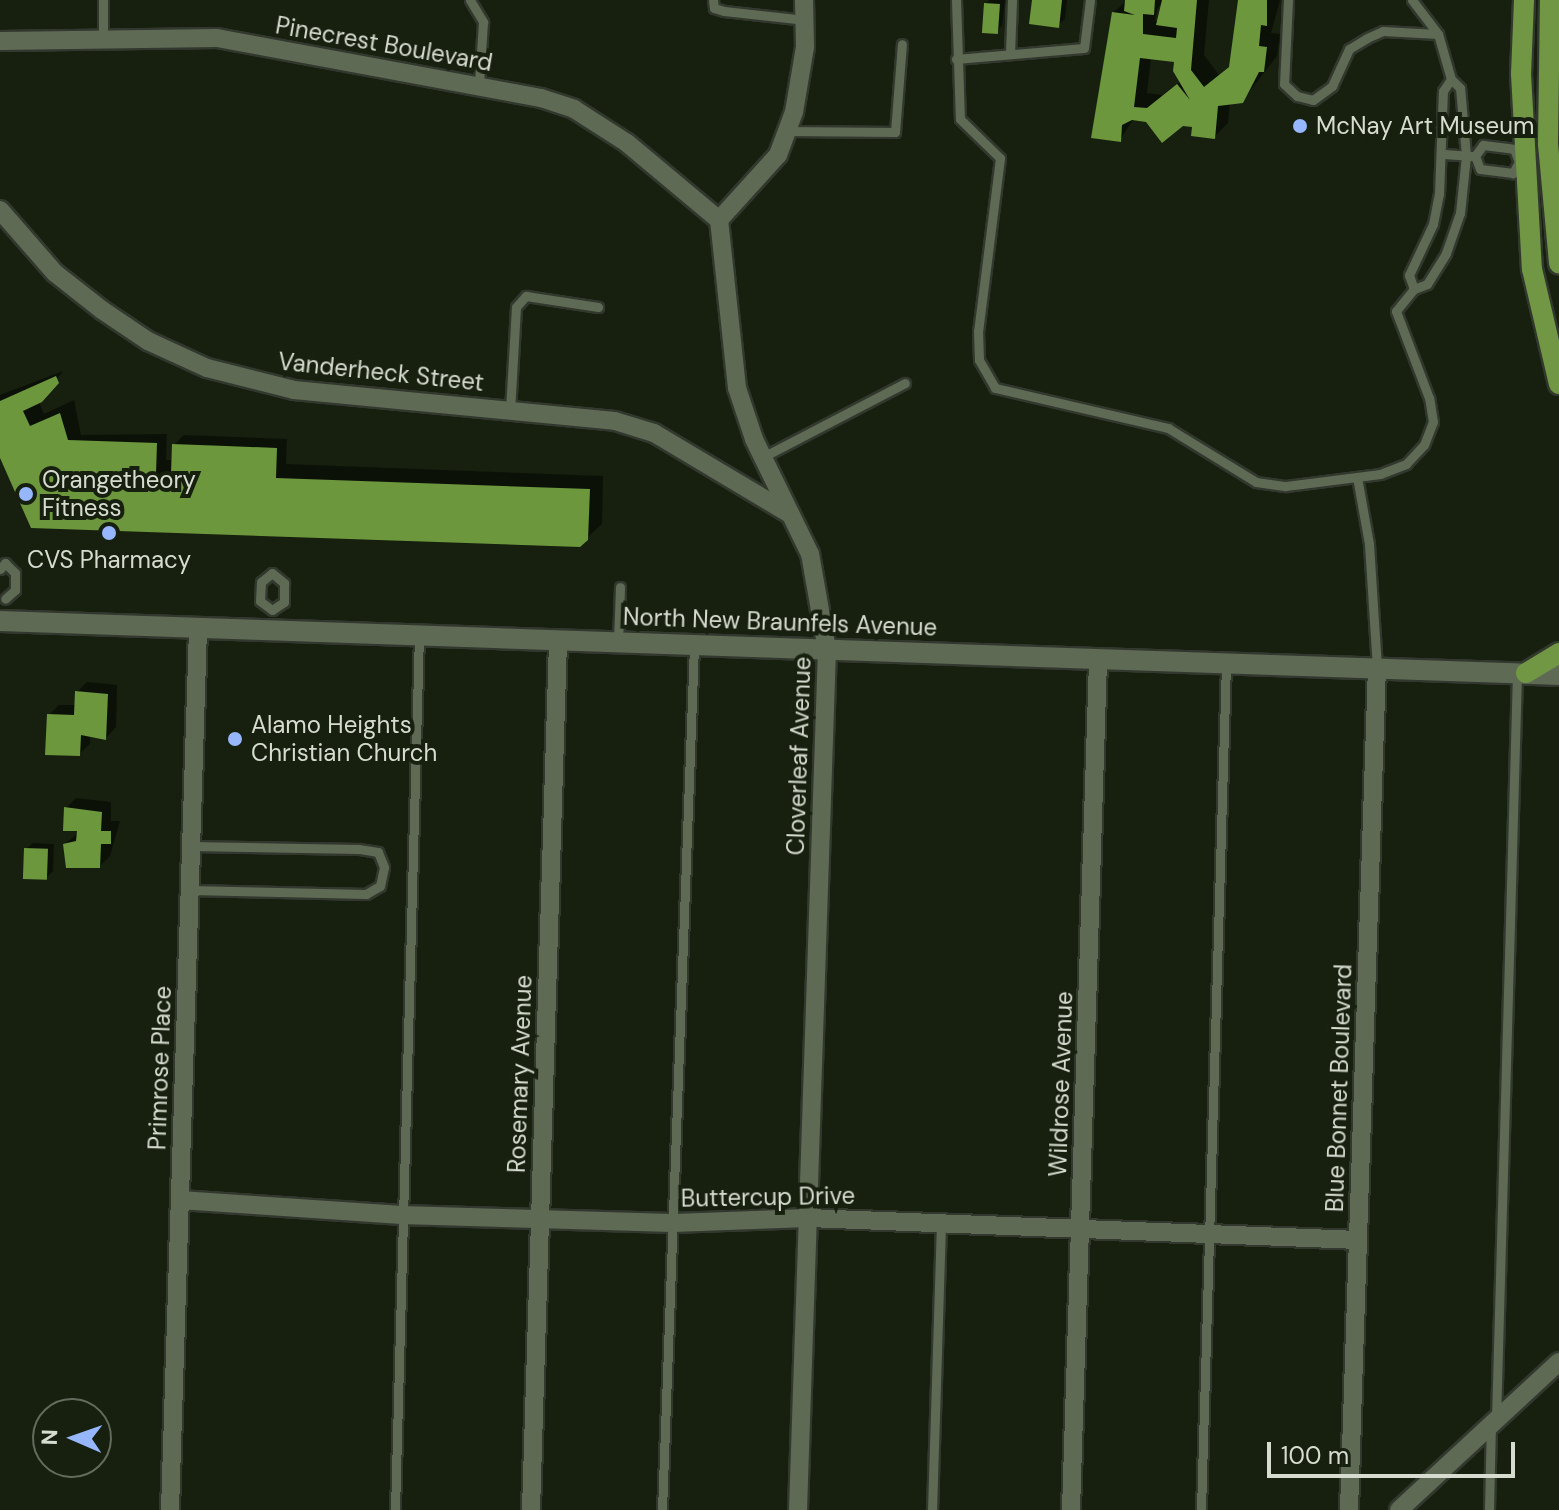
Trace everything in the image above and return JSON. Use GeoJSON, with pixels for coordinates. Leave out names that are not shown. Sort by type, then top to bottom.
{"type":"FeatureCollection","features":[{"type":"Feature","properties":{"kind":"main road"},"geometry":{"type":"LineString","coordinates":[[1524,0],[1522,162],[1532,269],[1559,384]]}},
{"type":"Feature","properties":{"kind":"main road"},"geometry":{"type":"LineString","coordinates":[[1550,0],[1549,163],[1559,263]]}},
{"type":"Feature","properties":{"kind":"main road"},"geometry":{"type":"LineString","coordinates":[[1521,673],[1559,653]]}},
{"type":"Feature","properties":{"kind":"street"},"geometry":{"type":"LineString","coordinates":[[719,220],[778,155],[787,131],[805,47],[804,0]]}},
{"type":"Feature","properties":{"kind":"street","name":"Pinecrest Boulevard"},"geometry":{"type":"LineString","coordinates":[[0,41],[217,38],[479,84],[574,109],[627,143],[719,220]]}},
{"type":"Feature","properties":{"kind":"street","name":"Vanderheck Street"},"geometry":{"type":"LineString","coordinates":[[0,210],[55,273],[102,310],[148,341],[207,368],[294,390],[615,421],[654,433],[790,514]]}},
{"type":"Feature","properties":{"kind":"street","name":"Cloverleaf Avenue"},"geometry":{"type":"LineString","coordinates":[[719,220],[731,356],[763,457],[817,575],[827,650],[798,1510]]}},
{"type":"Feature","properties":{"kind":"street","name":"North New Braunfels Avenue"},"geometry":{"type":"LineString","coordinates":[[3,621],[198,628],[271,620],[419,636],[1559,675]]}},
{"type":"Feature","properties":{"kind":"street","name":"Primrose Place"},"geometry":{"type":"LineString","coordinates":[[170,1510],[198,628]]}},
{"type":"Feature","properties":{"kind":"street","name":"Rosemary Avenue"},"geometry":{"type":"LineString","coordinates":[[531,1510],[558,640]]}},
{"type":"Feature","properties":{"kind":"street","name":"Wildrose Avenue"},"geometry":{"type":"LineString","coordinates":[[1071,1510],[1098,659]]}},
{"type":"Feature","properties":{"kind":"street","name":"Blue Bonnet Boulevard"},"geometry":{"type":"LineString","coordinates":[[1349,1510],[1377,668]]}},
{"type":"Feature","properties":{"kind":"street","name":"Buttercup Drive"},"geometry":{"type":"LineString","coordinates":[[180,1200],[401,1215],[672,1223],[808,1218],[1358,1240]]}},
{"type":"Feature","properties":{"kind":"street"},"geometry":{"type":"LineString","coordinates":[[1399,1510],[1559,1362]]}},
{"type":"Feature","properties":{"kind":"lane"},"geometry":{"type":"LineString","coordinates":[[103,0],[103,40]]}},
{"type":"Feature","properties":{"kind":"lane"},"geometry":{"type":"LineString","coordinates":[[470,0],[483,22],[479,84]]}},
{"type":"Feature","properties":{"kind":"lane"},"geometry":{"type":"LineString","coordinates":[[713,0],[714,8],[724,11],[806,20]]}},
{"type":"Feature","properties":{"kind":"lane"},"geometry":{"type":"LineString","coordinates":[[956,0],[960,119],[1000,158],[978,331],[979,360],[995,388],[1168,428],[1256,482],[1286,486],[1357,477],[1406,464],[1424,445],[1433,422],[1429,398],[1396,311],[1414,289],[1427,284],[1446,253],[1460,213],[1471,156],[1460,88],[1451,79],[1438,34],[1412,0]]}},
{"type":"Feature","properties":{"kind":"lane"},"geometry":{"type":"LineString","coordinates":[[1010,53],[1012,0]]}},
{"type":"Feature","properties":{"kind":"lane"},"geometry":{"type":"LineString","coordinates":[[956,59],[1084,48],[1090,0]]}},
{"type":"Feature","properties":{"kind":"lane"},"geometry":{"type":"LineString","coordinates":[[1288,0],[1284,84],[1297,96],[1313,100],[1332,86],[1349,49],[1367,38],[1383,31],[1438,34]]}},
{"type":"Feature","properties":{"kind":"lane"},"geometry":{"type":"LineString","coordinates":[[787,131],[895,132],[902,44]]}},
{"type":"Feature","properties":{"kind":"lane"},"geometry":{"type":"LineString","coordinates":[[1414,289],[1409,275],[1433,224],[1444,154],[1443,91],[1451,79]]}},
{"type":"Feature","properties":{"kind":"lane"},"geometry":{"type":"LineString","coordinates":[[1471,156],[1483,145],[1502,147],[1514,149],[1522,162]]}},
{"type":"Feature","properties":{"kind":"lane"},"geometry":{"type":"LineString","coordinates":[[1444,154],[1471,156],[1483,170],[1513,173],[1522,162]]}},
{"type":"Feature","properties":{"kind":"lane"},"geometry":{"type":"LineString","coordinates":[[1522,162],[1549,163]]}},
{"type":"Feature","properties":{"kind":"lane"},"geometry":{"type":"LineString","coordinates":[[510,411],[516,307],[526,296],[598,307]]}},
{"type":"Feature","properties":{"kind":"lane"},"geometry":{"type":"LineString","coordinates":[[763,457],[905,383]]}},
{"type":"Feature","properties":{"kind":"lane"},"geometry":{"type":"LineString","coordinates":[[1357,477],[1369,544],[1377,668]]}},
{"type":"Feature","properties":{"kind":"lane"},"geometry":{"type":"LineString","coordinates":[[0,569],[5,563],[15,573],[15,590],[3,597],[3,621]]}},
{"type":"Feature","properties":{"kind":"lane"},"geometry":{"type":"LineString","coordinates":[[618,642],[620,587]]}},
{"type":"Feature","properties":{"kind":"lane"},"geometry":{"type":"LineString","coordinates":[[395,1510],[419,636]]}},
{"type":"Feature","properties":{"kind":"lane"},"geometry":{"type":"LineString","coordinates":[[662,1510],[695,645]]}},
{"type":"Feature","properties":{"kind":"lane"},"geometry":{"type":"LineString","coordinates":[[1201,1510],[1226,663]]}},
{"type":"Feature","properties":{"kind":"lane"},"geometry":{"type":"LineString","coordinates":[[1489,1510],[1521,673]]}},
{"type":"Feature","properties":{"kind":"lane"},"geometry":{"type":"LineString","coordinates":[[190,890],[366,894],[380,886],[384,867],[378,852],[358,849],[191,846]]}},
{"type":"Feature","properties":{"kind":"lane"},"geometry":{"type":"LineString","coordinates":[[932,1510],[941,1222]]}},
{"type":"Feature","properties":{"kind":"building"},"geometry":{"type":"Polygon","coordinates":[[[1032,0],[1062,0],[1059,28],[1029,24],[1032,0]]]}},
{"type":"Feature","properties":{"kind":"building"},"geometry":{"type":"Polygon","coordinates":[[[1125,0],[1155,0],[1154,15],[1143,14],[1143,34],[1176,38],[1177,28],[1156,25],[1162,0],[1197,0],[1191,70],[1204,87],[1229,67],[1238,0],[1267,0],[1267,26],[1261,25],[1259,46],[1267,47],[1264,72],[1259,72],[1243,103],[1218,106],[1215,139],[1191,136],[1192,127],[1183,126],[1162,143],[1146,122],[1132,120],[1122,125],[1121,142],[1091,138],[1112,12],[1135,15],[1124,11],[1125,0]],[[1140,58],[1134,107],[1147,108],[1177,84],[1190,100],[1173,71],[1174,62],[1140,58]]]}},
{"type":"Feature","properties":{"kind":"building"},"geometry":{"type":"Polygon","coordinates":[[[984,3],[1000,4],[998,34],[982,33],[984,3]]]}},
{"type":"Feature","properties":{"kind":"building"},"geometry":{"type":"Polygon","coordinates":[[[56,376],[59,383],[42,402],[23,411],[30,426],[60,413],[68,440],[157,443],[156,474],[171,474],[172,444],[277,448],[276,478],[590,489],[588,540],[580,547],[31,528],[0,458],[0,401],[56,376]]]}},
{"type":"Feature","properties":{"kind":"building"},"geometry":{"type":"Polygon","coordinates":[[[75,691],[108,694],[106,740],[81,735],[80,756],[45,755],[47,714],[74,715],[75,691]]]}},
{"type":"Feature","properties":{"kind":"building"},"geometry":{"type":"Polygon","coordinates":[[[64,807],[102,812],[101,831],[111,831],[111,844],[101,844],[100,868],[66,868],[63,844],[76,841],[77,831],[63,831],[64,807]]]}},
{"type":"Feature","properties":{"kind":"building"},"geometry":{"type":"Polygon","coordinates":[[[24,848],[48,849],[47,880],[23,879],[24,848]]]}},
{"type":"Feature","properties":{"kind":"place","name":"McNay Art Museum"},"geometry":{"type":"Point","coordinates":[1300,126]}},
{"type":"Feature","properties":{"kind":"place","name":"Orangetheory Fitness"},"geometry":{"type":"Point","coordinates":[26,494]}},
{"type":"Feature","properties":{"kind":"place","name":"CVS Pharmacy"},"geometry":{"type":"Point","coordinates":[109,533]}},
{"type":"Feature","properties":{"kind":"place","name":"Alamo Heights Christian Church"},"geometry":{"type":"Point","coordinates":[235,739]}}]}
